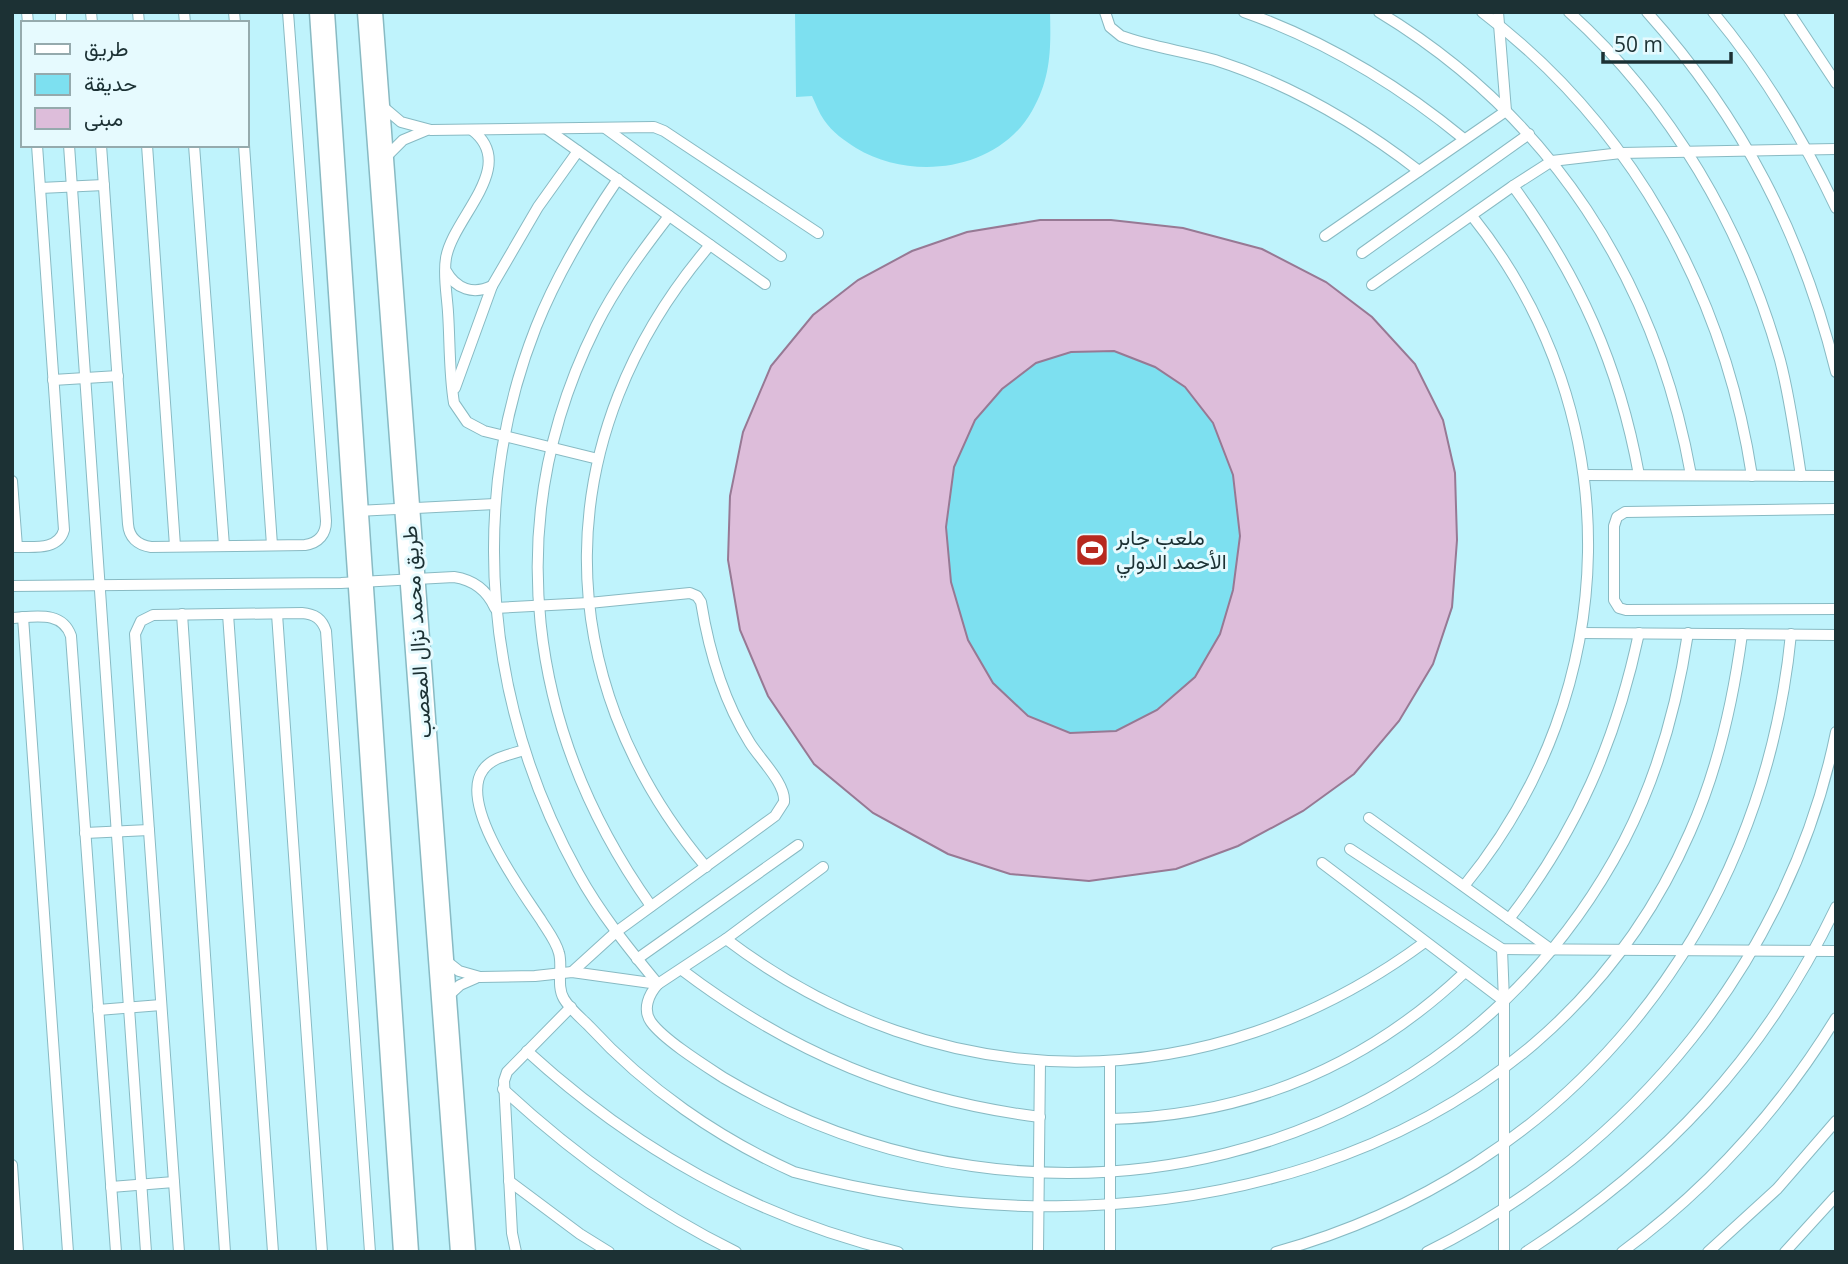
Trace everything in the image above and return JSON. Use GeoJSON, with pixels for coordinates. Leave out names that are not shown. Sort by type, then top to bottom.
{"type":"FeatureCollection","features":[{"type":"Feature","properties":{"kind":"street"},"geometry":{"type":"LineString","coordinates":[[322,12],[395,1057],[406,1252]]}},
{"type":"Feature","properties":{"kind":"street","name":"طريق محمد نزال المعصب"},"geometry":{"type":"LineString","coordinates":[[370,12],[463,1252]]}},
{"type":"Feature","properties":{"kind":"lane"},"geometry":{"type":"LineString","coordinates":[[101,147],[129,530],[135,540],[145,546],[311,544],[321,537],[326,527],[288,12]]}},
{"type":"Feature","properties":{"kind":"lane"},"geometry":{"type":"LineString","coordinates":[[1105,12],[1110,27],[1121,36],[1217,61],[1269,80],[1309,99],[1358,127],[1419,171]]}},
{"type":"Feature","properties":{"kind":"lane"},"geometry":{"type":"LineString","coordinates":[[1244,12],[1297,33],[1364,67],[1427,109],[1464,139]]}},
{"type":"Feature","properties":{"kind":"lane"},"geometry":{"type":"LineString","coordinates":[[1379,12],[1454,64],[1506,111],[1552,161],[1597,224],[1634,292],[1654,339],[1675,400],[1691,475]]}},
{"type":"Feature","properties":{"kind":"lane"},"geometry":{"type":"LineString","coordinates":[[1482,12],[1561,82],[1621,153],[1664,218],[1709,310],[1740,408],[1752,476]]}},
{"type":"Feature","properties":{"kind":"lane"},"geometry":{"type":"LineString","coordinates":[[1498,12],[1506,111]]}},
{"type":"Feature","properties":{"kind":"lane"},"geometry":{"type":"LineString","coordinates":[[1569,12],[1620,64],[1655,106],[1687,151],[1721,211],[1742,253],[1763,306],[1780,361],[1801,476]]}},
{"type":"Feature","properties":{"kind":"lane"},"geometry":{"type":"LineString","coordinates":[[1647,12],[1697,71],[1749,150],[1779,207],[1818,305],[1836,372]]}},
{"type":"Feature","properties":{"kind":"lane"},"geometry":{"type":"LineString","coordinates":[[1713,12],[1755,66],[1807,150],[1836,208]]}},
{"type":"Feature","properties":{"kind":"lane"},"geometry":{"type":"LineString","coordinates":[[1789,12],[1836,83]]}},
{"type":"Feature","properties":{"kind":"lane"},"geometry":{"type":"LineString","coordinates":[[377,101],[401,122],[431,130],[654,127],[818,233]]}},
{"type":"Feature","properties":{"kind":"lane"},"geometry":{"type":"LineString","coordinates":[[1325,236],[1506,111]]}},
{"type":"Feature","properties":{"kind":"lane"},"geometry":{"type":"LineString","coordinates":[[605,127],[781,256]]}},
{"type":"Feature","properties":{"kind":"lane"},"geometry":{"type":"LineString","coordinates":[[546,128],[765,284]]}},
{"type":"Feature","properties":{"kind":"lane"},"geometry":{"type":"LineString","coordinates":[[382,161],[403,140],[431,130]]}},
{"type":"Feature","properties":{"kind":"lane"},"geometry":{"type":"LineString","coordinates":[[472,130],[485,143],[489,152],[489,171],[449,246],[445,270],[453,395],[457,410],[467,422],[484,431],[598,459]]}},
{"type":"Feature","properties":{"kind":"lane"},"geometry":{"type":"LineString","coordinates":[[1362,253],[1529,134]]}},
{"type":"Feature","properties":{"kind":"lane"},"geometry":{"type":"LineString","coordinates":[[12,481],[15,547],[51,545],[60,540],[64,530],[37,147]]}},
{"type":"Feature","properties":{"kind":"lane"},"geometry":{"type":"LineString","coordinates":[[69,147],[146,1252]]}},
{"type":"Feature","properties":{"kind":"lane"},"geometry":{"type":"LineString","coordinates":[[147,147],[175,546]]}},
{"type":"Feature","properties":{"kind":"lane"},"geometry":{"type":"LineString","coordinates":[[194,147],[224,546]]}},
{"type":"Feature","properties":{"kind":"lane"},"geometry":{"type":"LineString","coordinates":[[244,147],[272,545]]}},
{"type":"Feature","properties":{"kind":"lane"},"geometry":{"type":"LineString","coordinates":[[1372,285],[1552,161],[1621,153],[1836,149]]}},
{"type":"Feature","properties":{"kind":"lane"},"geometry":{"type":"LineString","coordinates":[[453,395],[492,286],[538,207],[578,151]]}},
{"type":"Feature","properties":{"kind":"lane"},"geometry":{"type":"LineString","coordinates":[[618,179],[586,226],[559,276],[532,339],[518,382],[505,438],[495,505],[495,608],[510,704],[548,814],[579,874],[616,932],[658,984]]}},
{"type":"Feature","properties":{"kind":"lane"},"geometry":{"type":"LineString","coordinates":[[40,188],[104,186]]}},
{"type":"Feature","properties":{"kind":"lane"},"geometry":{"type":"LineString","coordinates":[[1513,186],[1553,243],[1597,327],[1618,385],[1639,475]]}},
{"type":"Feature","properties":{"kind":"lane"},"geometry":{"type":"LineString","coordinates":[[651,906],[606,836],[567,748],[549,679],[539,606],[540,528],[552,449],[579,365],[597,326],[636,260],[669,216]]}},
{"type":"Feature","properties":{"kind":"lane"},"geometry":{"type":"LineString","coordinates":[[1464,886],[1505,830],[1539,770],[1564,705],[1581,633],[1588,558],[1584,475],[1571,409],[1544,332],[1511,271],[1472,216]]}},
{"type":"Feature","properties":{"kind":"lane"},"geometry":{"type":"LineString","coordinates":[[706,867],[651,792],[623,737],[603,679],[589,603],[588,522],[598,459],[618,392],[637,350],[666,300],[710,245]]}},
{"type":"Feature","properties":{"kind":"lane"},"geometry":{"type":"LineString","coordinates":[[445,270],[456,285],[465,289],[483,290],[492,286]]}},
{"type":"Feature","properties":{"kind":"lane"},"geometry":{"type":"LineString","coordinates":[[53,380],[118,376]]}},
{"type":"Feature","properties":{"kind":"lane"},"geometry":{"type":"LineString","coordinates":[[1584,475],[1836,476]]}},
{"type":"Feature","properties":{"kind":"lane"},"geometry":{"type":"LineString","coordinates":[[357,511],[495,505]]}},
{"type":"Feature","properties":{"kind":"lane"},"geometry":{"type":"LineString","coordinates":[[1836,509],[1625,512],[1617,517],[1614,526],[1614,600],[1619,608],[1626,610],[1836,609]]}},
{"type":"Feature","properties":{"kind":"lane"},"geometry":{"type":"LineString","coordinates":[[12,586],[464,579],[487,592],[495,608]]}},
{"type":"Feature","properties":{"kind":"lane"},"geometry":{"type":"LineString","coordinates":[[495,608],[589,603],[690,593],[699,598],[710,652],[726,698],[748,740],[782,786],[785,797],[775,816],[616,932],[572,972]]}},
{"type":"Feature","properties":{"kind":"lane"},"geometry":{"type":"LineString","coordinates":[[182,614],[225,1252]]}},
{"type":"Feature","properties":{"kind":"lane"},"geometry":{"type":"LineString","coordinates":[[228,614],[273,1252]]}},
{"type":"Feature","properties":{"kind":"lane"},"geometry":{"type":"LineString","coordinates":[[277,614],[322,1252]]}},
{"type":"Feature","properties":{"kind":"lane"},"geometry":{"type":"LineString","coordinates":[[179,1252],[135,634],[137,627],[146,617],[153,615],[277,614],[315,615],[326,631],[370,1252]]}},
{"type":"Feature","properties":{"kind":"lane"},"geometry":{"type":"LineString","coordinates":[[68,1252],[18,618],[56,618],[66,625],[71,636],[116,1252]]}},
{"type":"Feature","properties":{"kind":"lane"},"geometry":{"type":"LineString","coordinates":[[1581,633],[1836,635]]}},
{"type":"Feature","properties":{"kind":"lane"},"geometry":{"type":"LineString","coordinates":[[1509,919],[1550,863],[1593,782],[1622,707],[1639,633]]}},
{"type":"Feature","properties":{"kind":"lane"},"geometry":{"type":"LineString","coordinates":[[823,867],[726,939],[658,984],[647,1003],[652,1022],[671,1040],[717,1073],[774,1107],[844,1139],[898,1156],[954,1169],[1039,1178],[1110,1178],[1201,1165],[1318,1127],[1373,1099],[1425,1067],[1473,1030],[1504,1002],[1552,950],[1594,892],[1638,811],[1670,725],[1688,634]]}},
{"type":"Feature","properties":{"kind":"lane"},"geometry":{"type":"LineString","coordinates":[[1495,1087],[1561,1027],[1584,1002],[1624,950],[1661,891],[1691,831],[1703,799],[1729,713],[1742,634]]}},
{"type":"Feature","properties":{"kind":"lane"},"geometry":{"type":"LineString","coordinates":[[1276,1252],[1323,1238],[1380,1215],[1454,1177],[1554,1104],[1606,1054],[1646,1007],[1686,950],[1727,875],[1761,789],[1783,699],[1791,634]]}},
{"type":"Feature","properties":{"kind":"lane"},"geometry":{"type":"LineString","coordinates":[[1427,1252],[1504,1209],[1579,1154],[1639,1100],[1706,1021],[1752,950],[1777,904],[1804,841],[1836,732]]}},
{"type":"Feature","properties":{"kind":"lane"},"geometry":{"type":"LineString","coordinates":[[524,750],[497,758],[483,769],[476,785],[477,802],[511,874],[556,945],[562,996],[624,1061],[683,1108],[748,1149],[852,1196]]}},
{"type":"Feature","properties":{"kind":"lane"},"geometry":{"type":"LineString","coordinates":[[1369,818],[1552,950]]}},
{"type":"Feature","properties":{"kind":"lane"},"geometry":{"type":"LineString","coordinates":[[85,833],[149,830]]}},
{"type":"Feature","properties":{"kind":"lane"},"geometry":{"type":"LineString","coordinates":[[637,959],[798,845]]}},
{"type":"Feature","properties":{"kind":"lane"},"geometry":{"type":"LineString","coordinates":[[1350,849],[1502,949],[1836,951]]}},
{"type":"Feature","properties":{"kind":"lane"},"geometry":{"type":"LineString","coordinates":[[1322,863],[1504,1002]]}},
{"type":"Feature","properties":{"kind":"lane"},"geometry":{"type":"LineString","coordinates":[[1526,1252],[1603,1199],[1645,1164],[1721,1086],[1786,999],[1836,907]]}},
{"type":"Feature","properties":{"kind":"lane"},"geometry":{"type":"LineString","coordinates":[[726,939],[795,986],[872,1023],[954,1048],[1040,1061],[1110,1061],[1194,1050],[1276,1026],[1353,990],[1425,942]]}},
{"type":"Feature","properties":{"kind":"lane"},"geometry":{"type":"LineString","coordinates":[[1502,949],[1504,1252]]}},
{"type":"Feature","properties":{"kind":"lane"},"geometry":{"type":"LineString","coordinates":[[442,957],[459,971],[480,977],[561,975],[572,972],[658,984]]}},
{"type":"Feature","properties":{"kind":"lane"},"geometry":{"type":"LineString","coordinates":[[682,970],[722,1000],[767,1028],[861,1073],[936,1098],[988,1110],[1040,1117]]}},
{"type":"Feature","properties":{"kind":"lane"},"geometry":{"type":"LineString","coordinates":[[1110,1119],[1162,1116],[1214,1108],[1265,1095],[1314,1076],[1383,1038],[1426,1007],[1465,972]]}},
{"type":"Feature","properties":{"kind":"lane"},"geometry":{"type":"LineString","coordinates":[[445,999],[460,985],[480,977]]}},
{"type":"Feature","properties":{"kind":"lane"},"geometry":{"type":"LineString","coordinates":[[98,1010],[161,1005]]}},
{"type":"Feature","properties":{"kind":"lane"},"geometry":{"type":"LineString","coordinates":[[516,1252],[512,1233],[503,1088],[507,1072],[571,1007]]}},
{"type":"Feature","properties":{"kind":"lane"},"geometry":{"type":"LineString","coordinates":[[1622,1252],[1703,1183],[1748,1137],[1789,1087],[1836,1018]]}},
{"type":"Feature","properties":{"kind":"lane"},"geometry":{"type":"LineString","coordinates":[[527,1051],[558,1080],[603,1115],[699,1176],[794,1220],[898,1252]]}},
{"type":"Feature","properties":{"kind":"lane"},"geometry":{"type":"LineString","coordinates":[[1038,1252],[1040,1061]]}},
{"type":"Feature","properties":{"kind":"lane"},"geometry":{"type":"LineString","coordinates":[[1110,1061],[1110,1178],[1115,1232],[1110,1252]]}},
{"type":"Feature","properties":{"kind":"lane"},"geometry":{"type":"LineString","coordinates":[[503,1088],[554,1135],[603,1173],[654,1207],[736,1252]]}},
{"type":"Feature","properties":{"kind":"lane"},"geometry":{"type":"LineString","coordinates":[[1708,1252],[1777,1189],[1836,1121]]}},
{"type":"Feature","properties":{"kind":"lane"},"geometry":{"type":"LineString","coordinates":[[12,1165],[18,1252]]}},
{"type":"Feature","properties":{"kind":"lane"},"geometry":{"type":"LineString","coordinates":[[509,1181],[608,1252]]}},
{"type":"Feature","properties":{"kind":"lane"},"geometry":{"type":"LineString","coordinates":[[111,1187],[174,1182]]}},
{"type":"Feature","properties":{"kind":"lane"},"geometry":{"type":"LineString","coordinates":[[1785,1252],[1836,1196]]}},
{"type":"Feature","properties":{"kind":"lane"},"geometry":{"type":"LineString","coordinates":[[1026,1232],[1050,1233]]}},
{"type":"Feature","properties":{"kind":"lane"},"geometry":{"type":"LineString","coordinates":[[1098,1233],[1115,1232]]}},
{"type":"Feature","properties":{"kind":"green space"},"geometry":{"type":"Polygon","coordinates":[[[795,12],[1050,12],[1050,51],[1043,87],[1032,111],[1017,131],[998,147],[976,158],[952,165],[927,167],[878,159],[839,136],[827,124],[812,96],[796,97],[795,12]]]}},
{"type":"Feature","properties":{"kind":"green space","name":"ملعب جابر الأحمد الدولي"},"geometry":{"type":"Polygon","coordinates":[[[1040,220],[1111,220],[1183,228],[1262,249],[1326,282],[1372,317],[1455,473],[1457,540],[1453,607],[1433,664],[1354,774],[1303,811],[1238,846],[1176,869],[1089,881],[1010,874],[948,854],[873,813],[814,764],[768,696],[740,630],[728,560],[730,496],[743,432],[771,366],[813,315],[912,251],[967,232],[1040,220]]]}},
{"type":"Feature","properties":{"kind":"building","name":"ملعب جابر الأحمد الدولي"},"geometry":{"type":"Polygon","coordinates":[[[1040,220],[1111,220],[1183,228],[1262,249],[1326,282],[1372,317],[1415,364],[1443,420],[1455,473],[1457,540],[1452,607],[1433,664],[1399,721],[1354,774],[1303,811],[1238,846],[1176,869],[1089,881],[1010,874],[948,854],[873,813],[814,764],[768,696],[740,630],[728,560],[730,496],[743,432],[771,366],[813,315],[858,280],[912,251],[967,232],[1040,220]],[[1114,351],[1071,352],[1036,363],[1002,389],[975,420],[954,467],[946,527],[951,582],[968,640],[993,683],[1028,716],[1070,733],[1116,731],[1157,710],[1195,677],[1220,634],[1233,590],[1240,536],[1233,475],[1213,423],[1185,387],[1155,367],[1114,351]]]}},
{"type":"Feature","properties":{"kind":"place","name":"ملعب جابر الأحمد الدولي"},"geometry":{"type":"Point","coordinates":[1092,550]}}]}
